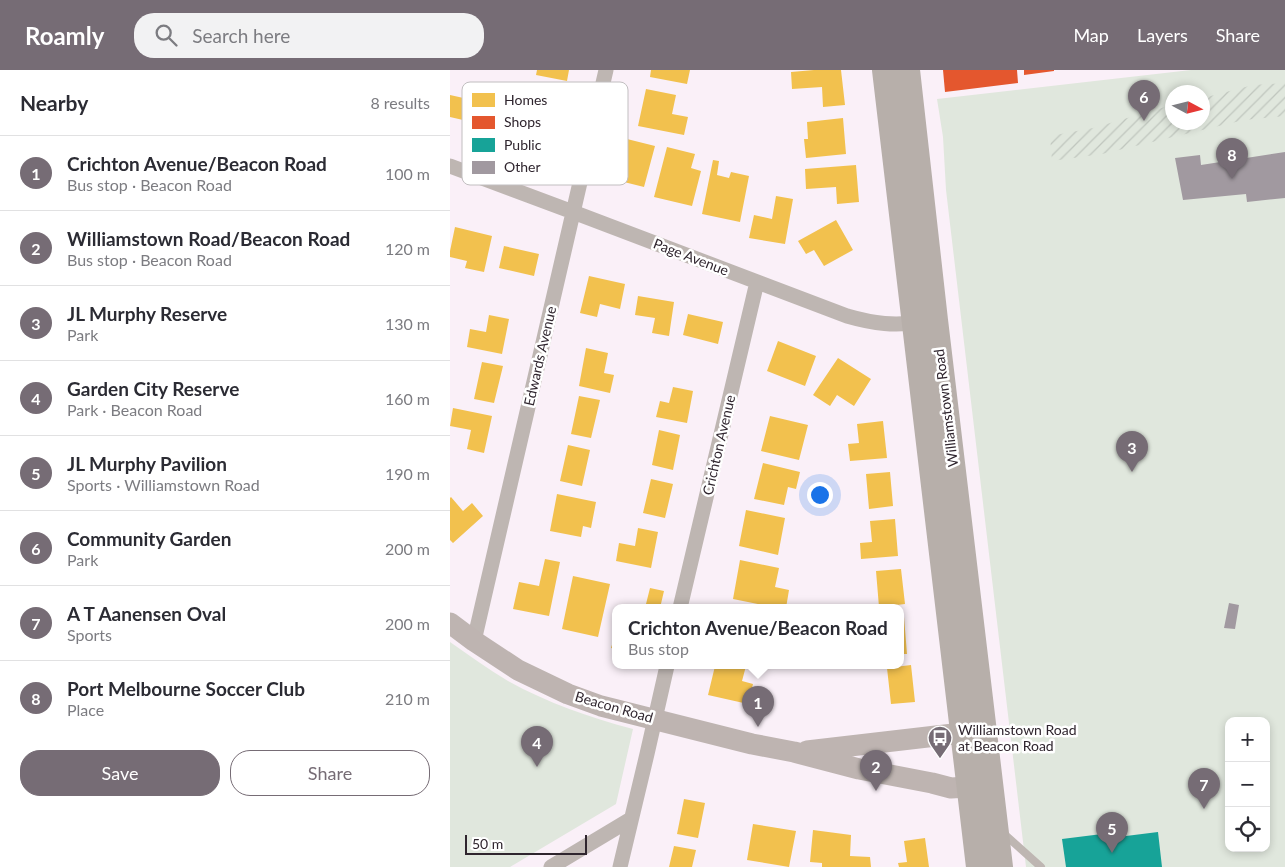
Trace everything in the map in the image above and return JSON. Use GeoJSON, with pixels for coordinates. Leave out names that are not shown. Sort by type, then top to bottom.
{"type":"FeatureCollection","features":[{"type":"Feature","properties":{"kind":"main road","name":"Williamstown Road"},"geometry":{"type":"LineString","coordinates":[[884,70],[925,321],[986,747],[1001,867]]}},
{"type":"Feature","properties":{"kind":"main road","name":"Williamstown Road"},"geometry":{"type":"LineString","coordinates":[[908,70],[925,321],[962,733],[978,867]]}},
{"type":"Feature","properties":{"kind":"main road"},"geometry":{"type":"LineString","coordinates":[[962,733],[986,747],[968,787]]}},
{"type":"Feature","properties":{"kind":"street","name":"Page Avenue"},"geometry":{"type":"LineString","coordinates":[[450,166],[462,170]]}},
{"type":"Feature","properties":{"kind":"street","name":"Page Avenue"},"geometry":{"type":"LineString","coordinates":[[501,185],[847,316],[868,322],[894,325],[925,321]]}},
{"type":"Feature","properties":{"kind":"street","name":"Edwards Avenue"},"geometry":{"type":"LineString","coordinates":[[474,641],[579,185]]}},
{"type":"Feature","properties":{"kind":"street","name":"Crichton Avenue"},"geometry":{"type":"LineString","coordinates":[[681,604],[757,282]]}},
{"type":"Feature","properties":{"kind":"street","name":"Beacon Road"},"geometry":{"type":"LineString","coordinates":[[450,623],[518,670],[568,694],[601,706],[859,769],[951,788],[968,787]]}},
{"type":"Feature","properties":{"kind":"street"},"geometry":{"type":"LineString","coordinates":[[620,867],[648,754],[666,669]]}},
{"type":"Feature","properties":{"kind":"street","name":"Beacon Road"},"geometry":{"type":"LineString","coordinates":[[794,752],[962,733]]}},
{"type":"Feature","properties":{"kind":"street"},"geometry":{"type":"LineString","coordinates":[[551,867],[632,820]]}},
{"type":"Feature","properties":{"kind":"lane"},"geometry":{"type":"LineString","coordinates":[[996,827],[1041,867]]}},
{"type":"Feature","properties":{"kind":"shaded area"},"geometry":{"type":"Polygon","coordinates":[[[1191,70],[1285,70],[1285,867],[1026,867],[946,190],[943,137],[937,99],[1191,70]]]}},
{"type":"Feature","properties":{"kind":"shaded area"},"geometry":{"type":"Polygon","coordinates":[[[1285,83],[1285,116],[1244,120],[1210,128],[1210,96],[1253,85],[1285,83]]]}},
{"type":"Feature","properties":{"kind":"shaded area"},"geometry":{"type":"Polygon","coordinates":[[[1165,107],[1165,130],[1202,130],[1102,154],[1052,161],[1050,136],[1093,128],[1165,107]]]}},
{"type":"Feature","properties":{"kind":"shaded area"},"geometry":{"type":"Polygon","coordinates":[[[450,642],[508,681],[538,696],[600,720],[633,729],[616,804],[510,867],[450,867],[450,642]]]}},
{"type":"Feature","properties":{"kind":"building: Homes"},"geometry":{"type":"Polygon","coordinates":[[[537,70],[569,70],[567,81],[536,75],[537,70]]]}},
{"type":"Feature","properties":{"kind":"building: Homes"},"geometry":{"type":"Polygon","coordinates":[[[651,70],[690,70],[687,84],[650,77],[651,70]]]}},
{"type":"Feature","properties":{"kind":"building: Homes"},"geometry":{"type":"Polygon","coordinates":[[[841,70],[845,105],[823,107],[822,87],[792,89],[791,72],[841,70]]]}},
{"type":"Feature","properties":{"kind":"building: Homes"},"geometry":{"type":"Polygon","coordinates":[[[646,89],[676,95],[672,114],[688,117],[684,135],[638,126],[646,89]]]}},
{"type":"Feature","properties":{"kind":"building: Homes"},"geometry":{"type":"Polygon","coordinates":[[[450,95],[462,98],[462,120],[450,117],[450,95]]]}},
{"type":"Feature","properties":{"kind":"building: Homes"},"geometry":{"type":"Polygon","coordinates":[[[843,118],[846,154],[806,158],[804,139],[808,139],[807,122],[843,118]]]}},
{"type":"Feature","properties":{"kind":"building: Homes"},"geometry":{"type":"Polygon","coordinates":[[[628,139],[655,146],[644,187],[628,183],[628,139]]]}},
{"type":"Feature","properties":{"kind":"building: Homes"},"geometry":{"type":"Polygon","coordinates":[[[667,147],[695,154],[691,168],[701,171],[692,206],[654,197],[667,147]]]}},
{"type":"Feature","properties":{"kind":"building: Homes"},"geometry":{"type":"Polygon","coordinates":[[[713,160],[719,161],[717,175],[729,178],[731,172],[749,176],[740,222],[702,214],[713,160]]]}},
{"type":"Feature","properties":{"kind":"building: Homes"},"geometry":{"type":"Polygon","coordinates":[[[856,165],[859,202],[837,204],[836,187],[806,189],[805,169],[856,165]]]}},
{"type":"Feature","properties":{"kind":"building: Homes"},"geometry":{"type":"Polygon","coordinates":[[[776,196],[793,199],[785,244],[749,238],[754,215],[772,219],[776,196]]]}},
{"type":"Feature","properties":{"kind":"building: Homes"},"geometry":{"type":"Polygon","coordinates":[[[836,220],[853,250],[824,266],[814,250],[806,254],[798,241],[836,220]]]}},
{"type":"Feature","properties":{"kind":"building: Homes"},"geometry":{"type":"Polygon","coordinates":[[[455,227],[492,236],[484,272],[465,268],[467,261],[450,257],[455,227]]]}},
{"type":"Feature","properties":{"kind":"building: Homes"},"geometry":{"type":"Polygon","coordinates":[[[504,246],[539,254],[534,276],[499,268],[504,246]]]}},
{"type":"Feature","properties":{"kind":"building: Homes"},"geometry":{"type":"Polygon","coordinates":[[[589,276],[625,284],[620,309],[600,304],[597,317],[580,313],[589,276]]]}},
{"type":"Feature","properties":{"kind":"building: Homes"},"geometry":{"type":"Polygon","coordinates":[[[638,296],[674,302],[669,336],[652,333],[655,318],[635,315],[638,296]]]}},
{"type":"Feature","properties":{"kind":"building: Homes"},"geometry":{"type":"Polygon","coordinates":[[[688,314],[723,322],[718,344],[683,335],[688,314]]]}},
{"type":"Feature","properties":{"kind":"building: Homes"},"geometry":{"type":"Polygon","coordinates":[[[489,315],[509,319],[502,354],[467,347],[470,329],[486,332],[489,315]]]}},
{"type":"Feature","properties":{"kind":"building: Homes"},"geometry":{"type":"Polygon","coordinates":[[[778,341],[816,356],[805,386],[767,371],[778,341]]]}},
{"type":"Feature","properties":{"kind":"building: Homes"},"geometry":{"type":"Polygon","coordinates":[[[586,348],[608,353],[604,373],[614,375],[610,393],[579,386],[586,348]]]}},
{"type":"Feature","properties":{"kind":"building: Homes"},"geometry":{"type":"Polygon","coordinates":[[[838,358],[871,379],[854,406],[837,395],[830,406],[813,395],[838,358]]]}},
{"type":"Feature","properties":{"kind":"building: Homes"},"geometry":{"type":"Polygon","coordinates":[[[482,362],[503,366],[494,403],[474,399],[482,362]]]}},
{"type":"Feature","properties":{"kind":"building: Homes"},"geometry":{"type":"Polygon","coordinates":[[[673,387],[693,391],[687,423],[656,417],[660,401],[669,403],[673,387]]]}},
{"type":"Feature","properties":{"kind":"building: Homes"},"geometry":{"type":"Polygon","coordinates":[[[579,396],[600,400],[591,438],[571,434],[579,396]]]}},
{"type":"Feature","properties":{"kind":"building: Homes"},"geometry":{"type":"Polygon","coordinates":[[[453,408],[492,416],[484,453],[467,449],[471,430],[450,426],[453,408]]]}},
{"type":"Feature","properties":{"kind":"building: Homes"},"geometry":{"type":"Polygon","coordinates":[[[770,416],[808,425],[799,460],[761,451],[770,416]]]}},
{"type":"Feature","properties":{"kind":"building: Homes"},"geometry":{"type":"Polygon","coordinates":[[[883,421],[887,458],[850,461],[848,444],[859,443],[857,424],[883,421]]]}},
{"type":"Feature","properties":{"kind":"building: Homes"},"geometry":{"type":"Polygon","coordinates":[[[659,430],[680,435],[673,470],[652,465],[659,430]]]}},
{"type":"Feature","properties":{"kind":"building: Homes"},"geometry":{"type":"Polygon","coordinates":[[[568,445],[590,450],[582,486],[560,481],[568,445]]]}},
{"type":"Feature","properties":{"kind":"building: Homes"},"geometry":{"type":"Polygon","coordinates":[[[763,463],[800,472],[796,489],[788,487],[784,505],[754,499],[763,463]]]}},
{"type":"Feature","properties":{"kind":"building: Homes"},"geometry":{"type":"Polygon","coordinates":[[[890,472],[893,506],[869,509],[866,474],[890,472]]]}},
{"type":"Feature","properties":{"kind":"building: Homes"},"geometry":{"type":"Polygon","coordinates":[[[651,479],[673,484],[665,518],[643,513],[651,479]]]}},
{"type":"Feature","properties":{"kind":"building: Homes"},"geometry":{"type":"Polygon","coordinates":[[[557,494],[596,502],[591,528],[583,526],[581,537],[550,531],[557,494]]]}},
{"type":"Feature","properties":{"kind":"building: Homes"},"geometry":{"type":"Polygon","coordinates":[[[451,497],[463,511],[472,503],[483,516],[453,543],[450,540],[451,497]]]}},
{"type":"Feature","properties":{"kind":"building: Homes"},"geometry":{"type":"Polygon","coordinates":[[[746,510],[785,518],[778,555],[739,546],[746,510]]]}},
{"type":"Feature","properties":{"kind":"building: Homes"},"geometry":{"type":"Polygon","coordinates":[[[895,519],[898,556],[861,559],[860,543],[872,542],[870,521],[895,519]]]}},
{"type":"Feature","properties":{"kind":"building: Homes"},"geometry":{"type":"Polygon","coordinates":[[[638,528],[658,532],[651,568],[616,561],[619,543],[635,546],[638,528]]]}},
{"type":"Feature","properties":{"kind":"building: Homes"},"geometry":{"type":"Polygon","coordinates":[[[545,559],[560,562],[549,616],[513,609],[519,582],[539,586],[545,559]]]}},
{"type":"Feature","properties":{"kind":"building: Homes"},"geometry":{"type":"Polygon","coordinates":[[[740,560],[779,568],[775,587],[789,590],[787,604],[757,604],[733,599],[740,560]]]}},
{"type":"Feature","properties":{"kind":"building: Homes"},"geometry":{"type":"Polygon","coordinates":[[[901,569],[905,604],[879,604],[876,571],[901,569]]]}},
{"type":"Feature","properties":{"kind":"building: Homes"},"geometry":{"type":"Polygon","coordinates":[[[573,576],[610,584],[598,637],[562,629],[573,576]]]}},
{"type":"Feature","properties":{"kind":"building: Homes"},"geometry":{"type":"Polygon","coordinates":[[[650,588],[664,591],[661,604],[646,604],[650,588]]]}},
{"type":"Feature","properties":{"kind":"building: Homes"},"geometry":{"type":"Polygon","coordinates":[[[904,617],[907,654],[904,654],[904,617]]]}},
{"type":"Feature","properties":{"kind":"building: Homes"},"geometry":{"type":"Polygon","coordinates":[[[911,665],[915,702],[891,704],[887,669],[904,669],[904,666],[911,665]]]}},
{"type":"Feature","properties":{"kind":"building: Homes"},"geometry":{"type":"Polygon","coordinates":[[[714,669],[745,669],[742,681],[753,684],[748,704],[708,695],[714,669]]]}},
{"type":"Feature","properties":{"kind":"building: Homes"},"geometry":{"type":"Polygon","coordinates":[[[684,799],[705,803],[698,838],[677,834],[684,799]]]}},
{"type":"Feature","properties":{"kind":"building: Homes"},"geometry":{"type":"Polygon","coordinates":[[[753,824],[796,831],[789,867],[747,860],[753,824]]]}},
{"type":"Feature","properties":{"kind":"building: Homes"},"geometry":{"type":"Polygon","coordinates":[[[813,830],[851,835],[850,856],[870,857],[871,867],[822,867],[822,863],[810,862],[813,830]]]}},
{"type":"Feature","properties":{"kind":"building: Homes"},"geometry":{"type":"Polygon","coordinates":[[[925,838],[929,867],[899,867],[898,863],[907,862],[904,841],[925,838]]]}},
{"type":"Feature","properties":{"kind":"building: Homes"},"geometry":{"type":"Polygon","coordinates":[[[674,846],[696,850],[692,867],[669,867],[674,846]]]}},
{"type":"Feature","properties":{"kind":"building: Shops"},"geometry":{"type":"Polygon","coordinates":[[[943,70],[1017,70],[1018,83],[945,92],[943,70]]]}},
{"type":"Feature","properties":{"kind":"building: Shops"},"geometry":{"type":"Polygon","coordinates":[[[1024,70],[1054,70],[1054,71],[1024,75],[1024,70]]]}},
{"type":"Feature","properties":{"kind":"building: Public"},"geometry":{"type":"Polygon","coordinates":[[[1126,831],[1126,836],[1158,832],[1162,867],[1066,867],[1062,839],[1126,831]]]}},
{"type":"Feature","properties":{"kind":"building: Other"},"geometry":{"type":"Polygon","coordinates":[[[1285,152],[1285,198],[1247,202],[1246,194],[1183,200],[1175,158],[1200,155],[1201,165],[1285,152]]]}},
{"type":"Feature","properties":{"kind":"building: Other"},"geometry":{"type":"Polygon","coordinates":[[[1229,603],[1239,605],[1235,629],[1224,628],[1229,603]]]}},
{"type":"Feature","properties":{"kind":"place","name":"Community Garden"},"geometry":{"type":"Point","coordinates":[1144,121]}},
{"type":"Feature","properties":{"kind":"place","name":"Port Melbourne Soccer Club"},"geometry":{"type":"Point","coordinates":[1232,179]}},
{"type":"Feature","properties":{"kind":"place","name":"JL Murphy Reserve"},"geometry":{"type":"Point","coordinates":[1132,472]}},
{"type":"Feature","properties":{"kind":"place","name":"Crichton Avenue/Beacon Road"},"geometry":{"type":"Point","coordinates":[758,727]}},
{"type":"Feature","properties":{"kind":"place","name":"Williamstown Road at Beacon Road"},"geometry":{"type":"Point","coordinates":[940,759]}},
{"type":"Feature","properties":{"kind":"place","name":"Garden City Reserve"},"geometry":{"type":"Point","coordinates":[537,767]}},
{"type":"Feature","properties":{"kind":"place","name":"Williamstown Road/Beacon Road"},"geometry":{"type":"Point","coordinates":[876,791]}},
{"type":"Feature","properties":{"kind":"place","name":"A T Aanensen Oval"},"geometry":{"type":"Point","coordinates":[1204,809]}},
{"type":"Feature","properties":{"kind":"place","name":"JL Murphy Pavilion"},"geometry":{"type":"Point","coordinates":[1112,853]}}]}
